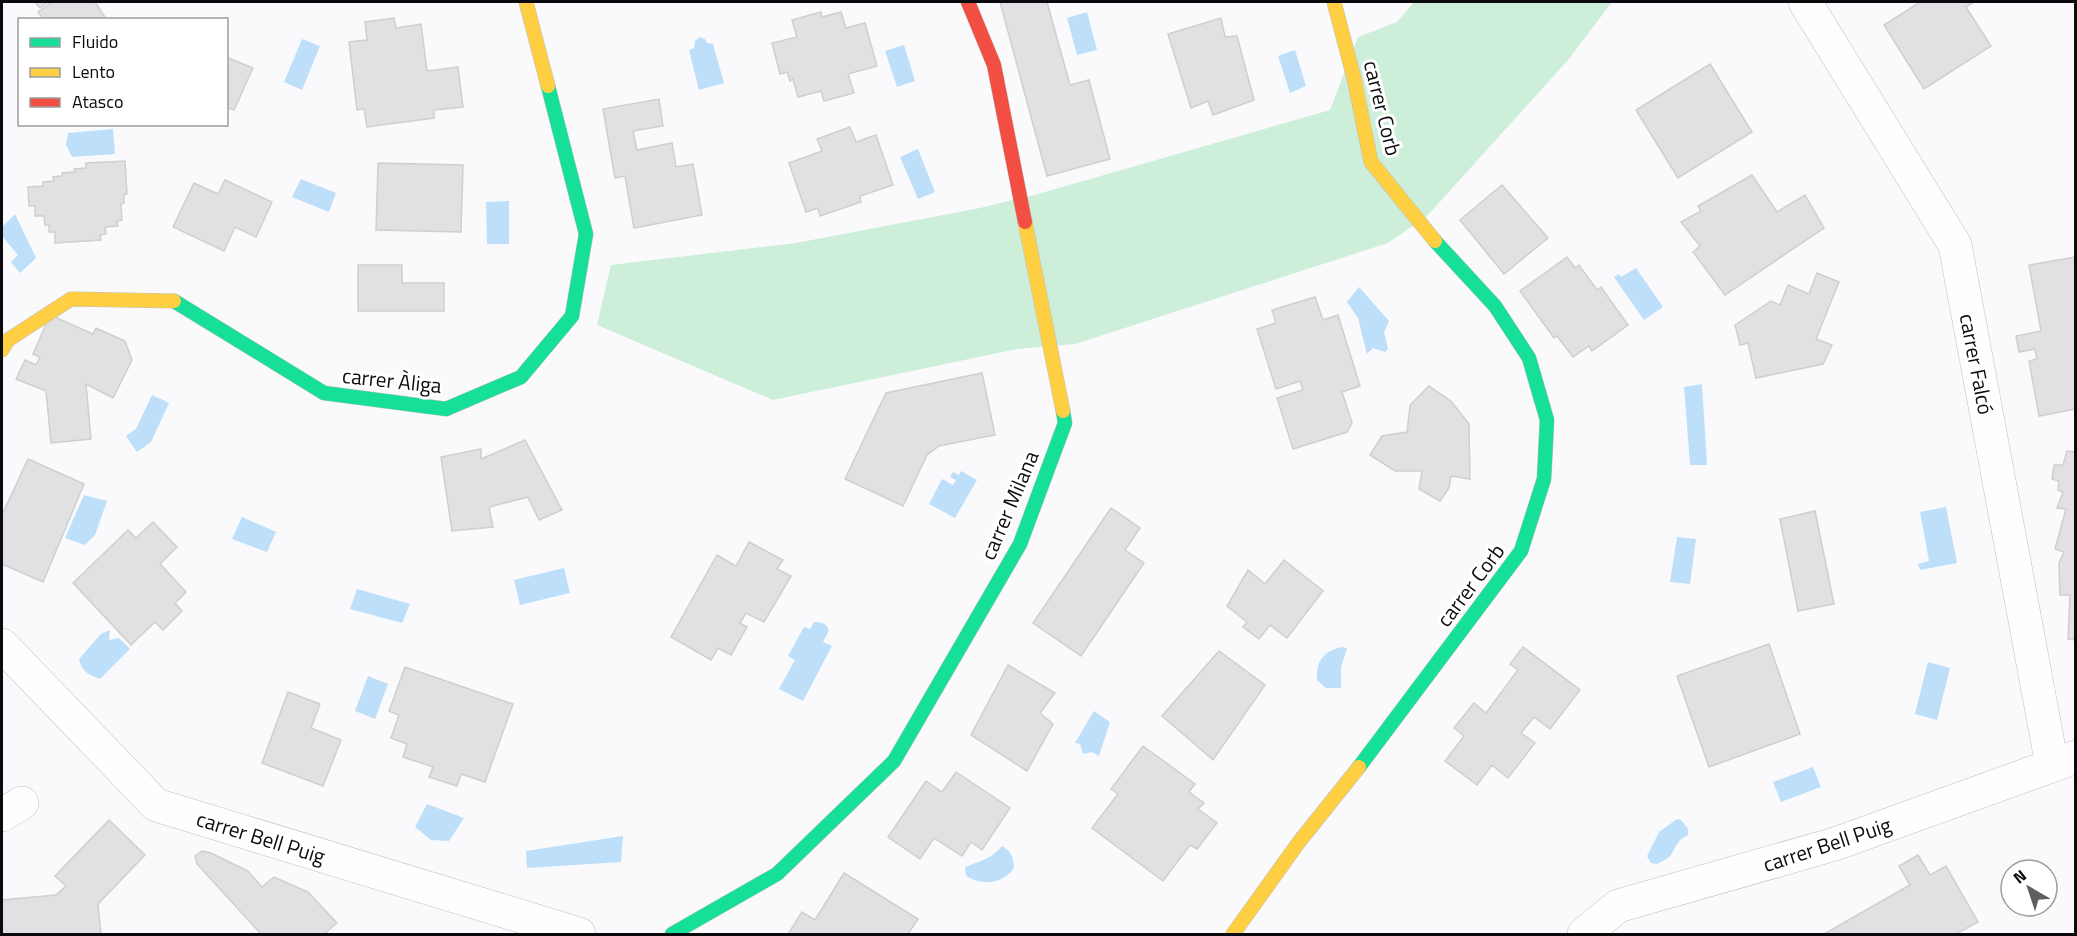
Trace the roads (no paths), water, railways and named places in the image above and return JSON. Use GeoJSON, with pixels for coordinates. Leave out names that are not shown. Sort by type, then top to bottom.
{"type":"FeatureCollection","features":[{"type":"Feature","properties":{"kind":"street","name":"carrer Àliga"},"geometry":{"type":"LineString","coordinates":[[2,350],[8,340],[71,299],[173,301],[324,393],[446,408],[521,377],[572,316],[586,234],[526,2]]}},
{"type":"Feature","properties":{"kind":"street","name":"carrer Milana"},"geometry":{"type":"LineString","coordinates":[[672,934],[777,874],[894,761],[1020,544],[1065,423],[994,65],[968,2]]}},
{"type":"Feature","properties":{"kind":"street","name":"carrer Corb"},"geometry":{"type":"LineString","coordinates":[[1233,934],[1299,842],[1368,756],[1521,551],[1544,479],[1547,420],[1529,358],[1495,306],[1420,225],[1371,162],[1354,78],[1334,2]]}},
{"type":"Feature","properties":{"kind":"street","name":"carrer Falcó"},"geometry":{"type":"LineString","coordinates":[[1805,2],[1955,245],[2064,761]]}},
{"type":"Feature","properties":{"kind":"street","name":"carrer Bell Puig"},"geometry":{"type":"LineString","coordinates":[[2,645],[156,805],[579,934]]}},
{"type":"Feature","properties":{"kind":"street","name":"carrer Bell Puig"},"geometry":{"type":"LineString","coordinates":[[1584,934],[1618,906],[1835,844],[2064,761]]}},
{"type":"Feature","properties":{"kind":"water"},"geometry":{"type":"Polygon","coordinates":[[[1087,12],[1097,50],[1077,55],[1067,18],[1087,12]]]}},
{"type":"Feature","properties":{"kind":"water"},"geometry":{"type":"Polygon","coordinates":[[[699,37],[713,44],[724,83],[699,90],[689,50],[694,48],[695,41],[699,37]]]}},
{"type":"Feature","properties":{"kind":"water"},"geometry":{"type":"Polygon","coordinates":[[[302,39],[320,46],[302,90],[284,82],[302,39]]]}},
{"type":"Feature","properties":{"kind":"water"},"geometry":{"type":"Polygon","coordinates":[[[904,45],[915,81],[897,87],[885,51],[904,45]]]}},
{"type":"Feature","properties":{"kind":"water"},"geometry":{"type":"Polygon","coordinates":[[[1295,50],[1306,86],[1290,93],[1278,56],[1295,50]]]}},
{"type":"Feature","properties":{"kind":"water"},"geometry":{"type":"Polygon","coordinates":[[[113,129],[115,154],[72,157],[66,145],[68,133],[113,129]]]}},
{"type":"Feature","properties":{"kind":"water"},"geometry":{"type":"Polygon","coordinates":[[[918,149],[935,192],[918,199],[900,157],[918,149]]]}},
{"type":"Feature","properties":{"kind":"water"},"geometry":{"type":"Polygon","coordinates":[[[301,179],[336,193],[329,212],[292,197],[301,179]]]}},
{"type":"Feature","properties":{"kind":"water"},"geometry":{"type":"Polygon","coordinates":[[[509,201],[509,244],[487,244],[486,202],[509,201]]]}},
{"type":"Feature","properties":{"kind":"water"},"geometry":{"type":"Polygon","coordinates":[[[15,214],[36,258],[20,273],[11,262],[18,255],[2,236],[2,227],[15,214]]]}},
{"type":"Feature","properties":{"kind":"water"},"geometry":{"type":"Polygon","coordinates":[[[1636,268],[1663,307],[1644,320],[1614,277],[1619,274],[1621,277],[1636,268]]]}},
{"type":"Feature","properties":{"kind":"water"},"geometry":{"type":"Polygon","coordinates":[[[1359,287],[1389,321],[1384,332],[1388,349],[1385,352],[1373,348],[1367,354],[1358,318],[1347,302],[1359,287]]]}},
{"type":"Feature","properties":{"kind":"water"},"geometry":{"type":"Polygon","coordinates":[[[1702,384],[1707,465],[1690,465],[1684,387],[1702,384]]]}},
{"type":"Feature","properties":{"kind":"water"},"geometry":{"type":"Polygon","coordinates":[[[152,395],[169,403],[151,442],[137,452],[126,436],[136,429],[152,395]]]}},
{"type":"Feature","properties":{"kind":"water"},"geometry":{"type":"Polygon","coordinates":[[[961,471],[977,480],[955,518],[929,504],[942,479],[953,485],[956,480],[950,477],[953,472],[959,475],[961,471]]]}},
{"type":"Feature","properties":{"kind":"water"},"geometry":{"type":"Polygon","coordinates":[[[84,495],[107,501],[95,535],[85,545],[65,538],[84,495]]]}},
{"type":"Feature","properties":{"kind":"water"},"geometry":{"type":"Polygon","coordinates":[[[1946,507],[1957,563],[1920,570],[1918,564],[1929,561],[1920,512],[1946,507]]]}},
{"type":"Feature","properties":{"kind":"water"},"geometry":{"type":"Polygon","coordinates":[[[242,517],[276,532],[267,552],[232,539],[242,517]]]}},
{"type":"Feature","properties":{"kind":"water"},"geometry":{"type":"Polygon","coordinates":[[[1677,537],[1696,539],[1690,584],[1670,582],[1677,537]]]}},
{"type":"Feature","properties":{"kind":"water"},"geometry":{"type":"Polygon","coordinates":[[[564,568],[570,593],[520,605],[514,580],[564,568]]]}},
{"type":"Feature","properties":{"kind":"water"},"geometry":{"type":"Polygon","coordinates":[[[357,589],[410,604],[402,623],[350,609],[357,589]]]}},
{"type":"Feature","properties":{"kind":"water"},"geometry":{"type":"Polygon","coordinates":[[[814,622],[827,626],[829,630],[823,642],[832,646],[803,701],[779,689],[795,660],[788,656],[804,627],[810,629],[814,622]]]}},
{"type":"Feature","properties":{"kind":"water"},"geometry":{"type":"Polygon","coordinates":[[[110,630],[109,640],[119,638],[130,649],[100,679],[86,672],[79,659],[101,634],[110,630]]]}},
{"type":"Feature","properties":{"kind":"water"},"geometry":{"type":"Polygon","coordinates":[[[1341,647],[1347,648],[1341,667],[1341,688],[1326,688],[1317,680],[1319,663],[1325,655],[1341,647]]]}},
{"type":"Feature","properties":{"kind":"water"},"geometry":{"type":"Polygon","coordinates":[[[1928,662],[1950,668],[1937,720],[1915,714],[1928,662]]]}},
{"type":"Feature","properties":{"kind":"water"},"geometry":{"type":"Polygon","coordinates":[[[368,676],[388,684],[375,719],[355,711],[368,676]]]}},
{"type":"Feature","properties":{"kind":"water"},"geometry":{"type":"Polygon","coordinates":[[[1094,711],[1110,722],[1099,756],[1092,752],[1083,754],[1080,744],[1075,743],[1094,711]]]}},
{"type":"Feature","properties":{"kind":"water"},"geometry":{"type":"Polygon","coordinates":[[[1813,767],[1821,787],[1781,802],[1773,782],[1813,767]]]}},
{"type":"Feature","properties":{"kind":"water"},"geometry":{"type":"Polygon","coordinates":[[[427,804],[464,818],[449,841],[431,840],[415,827],[427,804]]]}},
{"type":"Feature","properties":{"kind":"water"},"geometry":{"type":"Polygon","coordinates":[[[1677,819],[1681,820],[1688,829],[1688,835],[1679,841],[1668,858],[1657,864],[1651,863],[1647,856],[1659,832],[1677,819]]]}},
{"type":"Feature","properties":{"kind":"water"},"geometry":{"type":"Polygon","coordinates":[[[623,836],[621,862],[527,868],[526,851],[623,836]]]}},
{"type":"Feature","properties":{"kind":"water"},"geometry":{"type":"Polygon","coordinates":[[[1002,846],[1008,850],[1012,858],[1014,868],[1009,873],[992,882],[979,881],[966,876],[965,867],[989,857],[1002,846]]]}}]}
